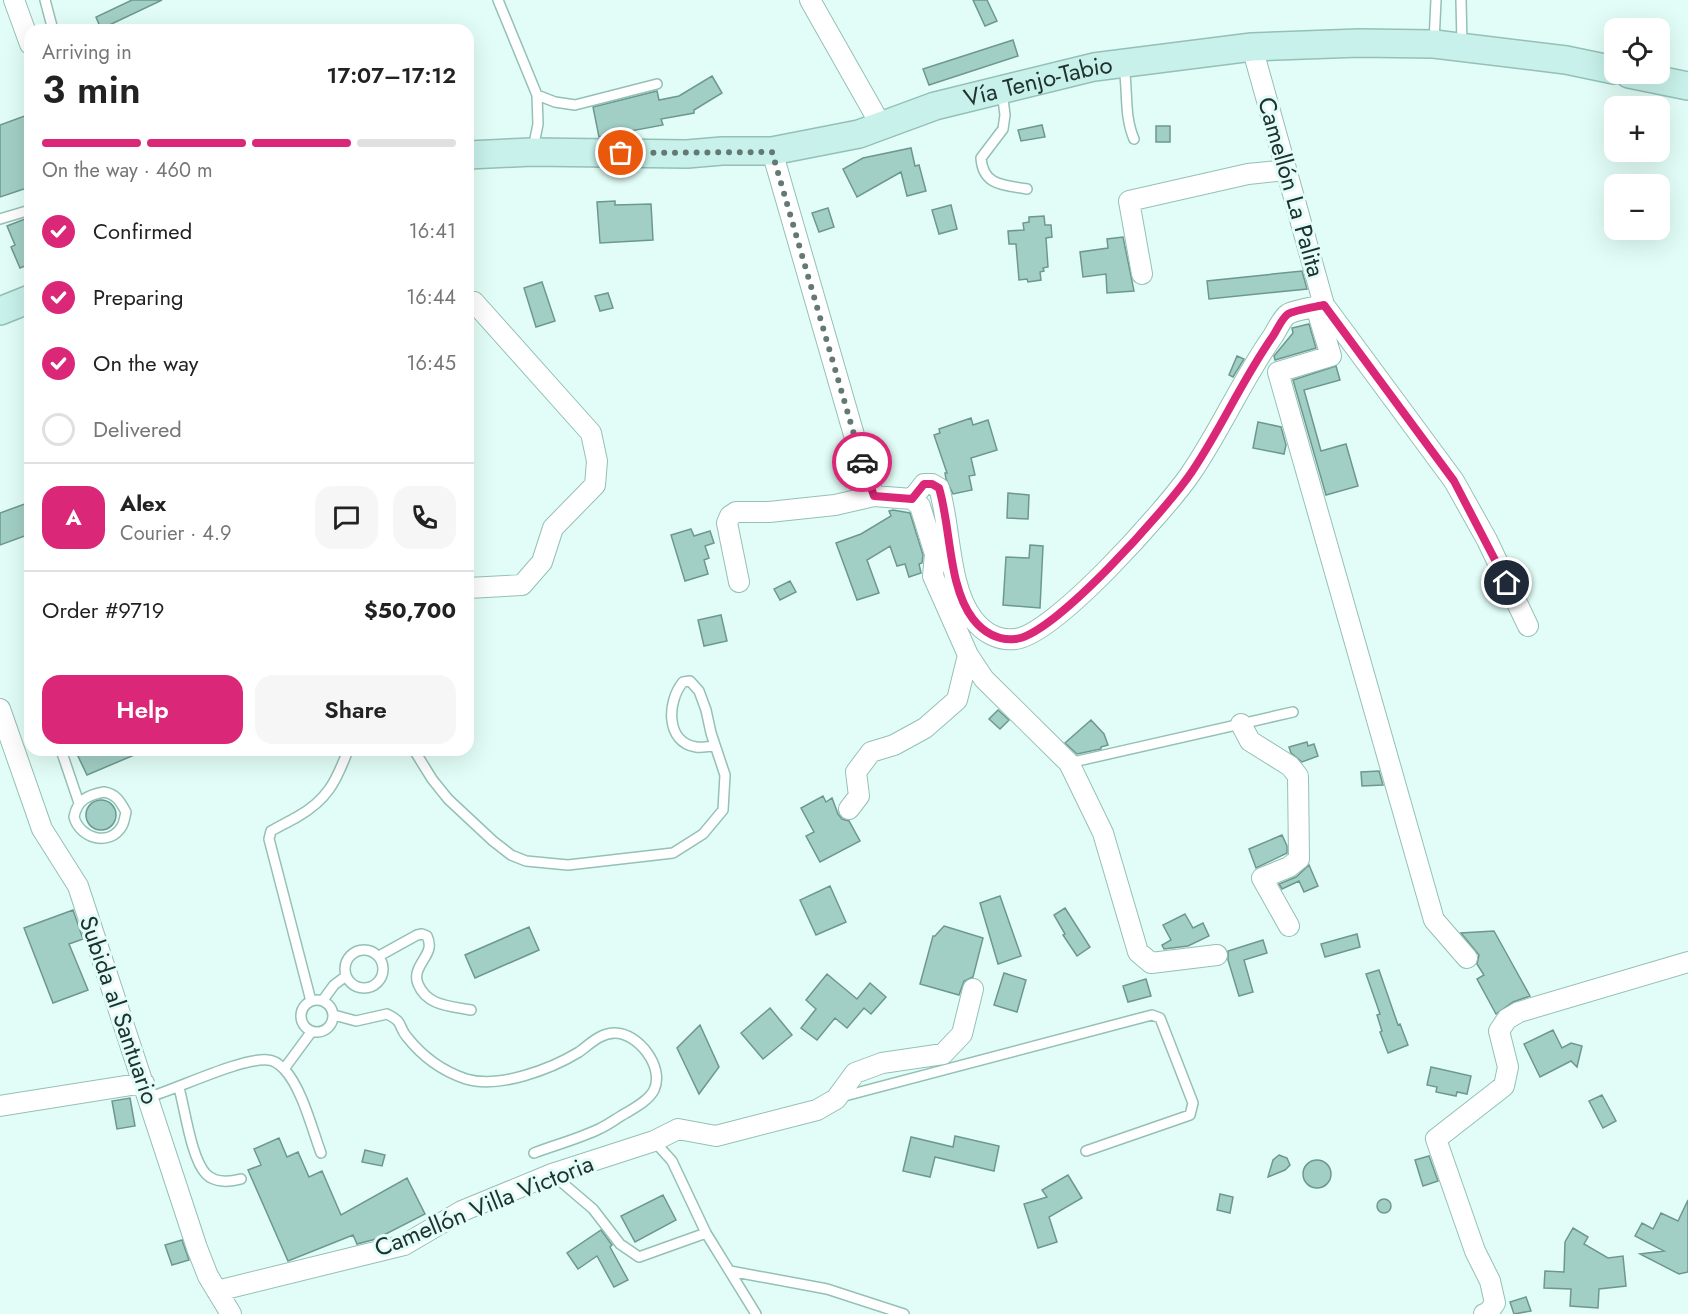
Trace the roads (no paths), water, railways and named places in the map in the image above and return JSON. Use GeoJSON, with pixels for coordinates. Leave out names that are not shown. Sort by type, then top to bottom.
{"type":"FeatureCollection","features":[{"type":"Feature","properties":{"kind":"main road","name":"Vía Tenjo-Tabio"},"geometry":{"type":"LineString","coordinates":[[474,155],[532,152],[687,154],[722,151],[772,152],[859,134],[935,106],[1046,77],[1124,62],[1251,47],[1359,43],[1434,44],[1566,60],[1604,68]]}},
{"type":"Feature","properties":{"kind":"main road"},"geometry":{"type":"LineString","coordinates":[[1670,82],[1688,86]]}},
{"type":"Feature","properties":{"kind":"main road"},"geometry":{"type":"LineString","coordinates":[[0,311],[24,301]]}},
{"type":"Feature","properties":{"kind":"street"},"geometry":{"type":"LineString","coordinates":[[14,0],[24,28]]}},
{"type":"Feature","properties":{"kind":"street"},"geometry":{"type":"LineString","coordinates":[[810,0],[882,127]]}},
{"type":"Feature","properties":{"kind":"street","name":"Camellón La Palita"},"geometry":{"type":"LineString","coordinates":[[1251,47],[1286,170],[1320,306],[1454,481],[1528,626]]}},
{"type":"Feature","properties":{"kind":"street"},"geometry":{"type":"LineString","coordinates":[[772,152],[874,496]]}},
{"type":"Feature","properties":{"kind":"street"},"geometry":{"type":"LineString","coordinates":[[1142,274],[1129,201],[1248,174],[1286,170]]}},
{"type":"Feature","properties":{"kind":"street"},"geometry":{"type":"LineString","coordinates":[[474,302],[591,433],[597,461],[595,485],[553,528],[542,562],[522,585],[474,588]]}},
{"type":"Feature","properties":{"kind":"street"},"geometry":{"type":"LineString","coordinates":[[912,499],[924,484],[932,484],[939,488],[960,597],[973,619],[991,636],[1016,639],[1041,629],[1059,616],[1141,535],[1191,473],[1263,350],[1288,314],[1320,306],[1331,356],[1278,372],[1434,920],[1467,958]]}},
{"type":"Feature","properties":{"kind":"street"},"geometry":{"type":"LineString","coordinates":[[739,582],[727,523],[730,516],[736,512],[769,512],[835,505],[874,496],[912,499],[920,506],[935,554],[933,576],[968,655],[984,679],[1070,763],[1103,832],[1138,952],[1151,963],[1217,956]]}},
{"type":"Feature","properties":{"kind":"street"},"geometry":{"type":"LineString","coordinates":[[849,809],[859,796],[856,772],[871,752],[894,745],[925,728],[957,700],[968,655]]}},
{"type":"Feature","properties":{"kind":"street","name":"Subida al Santuario"},"geometry":{"type":"LineString","coordinates":[[0,709],[42,829],[78,886],[197,1248],[208,1276],[231,1314]]}},
{"type":"Feature","properties":{"kind":"street"},"geometry":{"type":"LineString","coordinates":[[1241,724],[1250,741],[1290,766],[1298,776],[1299,859],[1289,867],[1262,878],[1288,926]]}},
{"type":"Feature","properties":{"kind":"street"},"geometry":{"type":"LineString","coordinates":[[1484,1314],[1488,1313],[1495,1303],[1490,1281],[1475,1251],[1436,1139],[1504,1086],[1508,1067],[1499,1030],[1507,1019],[1519,1012],[1688,962]]}},
{"type":"Feature","properties":{"kind":"street","name":"Camellón Villa Victoria"},"geometry":{"type":"LineString","coordinates":[[217,1291],[404,1245],[462,1211],[552,1174],[654,1141],[678,1129],[716,1136],[817,1110],[836,1099],[855,1073],[882,1063],[943,1054],[962,1034],[973,989]]}},
{"type":"Feature","properties":{"kind":"street"},"geometry":{"type":"LineString","coordinates":[[0,1106],[146,1090]]}},
{"type":"Feature","properties":{"kind":"lane"},"geometry":{"type":"LineString","coordinates":[[45,0],[51,24]]}},
{"type":"Feature","properties":{"kind":"lane"},"geometry":{"type":"LineString","coordinates":[[498,0],[537,95],[538,124],[532,152]]}},
{"type":"Feature","properties":{"kind":"lane"},"geometry":{"type":"LineString","coordinates":[[1434,44],[1436,0]]}},
{"type":"Feature","properties":{"kind":"lane"},"geometry":{"type":"LineString","coordinates":[[1461,0],[1462,47]]}},
{"type":"Feature","properties":{"kind":"lane"},"geometry":{"type":"LineString","coordinates":[[1124,62],[1128,87],[1128,126],[1134,139]]}},
{"type":"Feature","properties":{"kind":"lane"},"geometry":{"type":"LineString","coordinates":[[537,95],[555,102],[575,105],[657,84]]}},
{"type":"Feature","properties":{"kind":"lane"},"geometry":{"type":"LineString","coordinates":[[1002,89],[1005,115],[1003,129],[981,158],[982,168],[986,177],[999,184],[1027,189]]}},
{"type":"Feature","properties":{"kind":"lane"},"geometry":{"type":"LineString","coordinates":[[0,219],[24,212]]}},
{"type":"Feature","properties":{"kind":"lane"},"geometry":{"type":"LineString","coordinates":[[418,756],[432,780],[448,799],[511,855],[526,861],[568,865],[673,853],[703,834],[723,810],[725,775],[706,710],[699,691],[690,681],[683,682],[678,687],[671,709],[671,719],[676,734],[695,747],[715,746]]}},
{"type":"Feature","properties":{"kind":"lane"},"geometry":{"type":"LineString","coordinates":[[1070,763],[1293,712]]}},
{"type":"Feature","properties":{"kind":"lane"},"geometry":{"type":"LineString","coordinates":[[63,756],[79,803],[74,817],[76,824],[86,834],[100,838],[110,836],[122,826],[126,812],[121,802],[112,794],[104,792],[90,795],[79,803]]}},
{"type":"Feature","properties":{"kind":"lane"},"geometry":{"type":"LineString","coordinates":[[311,1001],[269,839],[271,831],[324,799],[332,787],[345,756]]}},
{"type":"Feature","properties":{"kind":"lane"},"geometry":{"type":"LineString","coordinates":[[379,956],[417,935],[427,936],[430,944],[428,954],[416,978],[423,994],[431,1001],[471,1010]]}},
{"type":"Feature","properties":{"kind":"lane"},"geometry":{"type":"LineString","coordinates":[[367,950],[379,956],[382,962],[383,975],[374,986],[361,988],[355,986],[346,976],[345,963],[354,952],[367,950]]}},
{"type":"Feature","properties":{"kind":"lane"},"geometry":{"type":"LineString","coordinates":[[323,1000],[334,985],[346,976]]}},
{"type":"Feature","properties":{"kind":"lane"},"geometry":{"type":"LineString","coordinates":[[323,1000],[329,1004],[334,1015],[329,1027],[324,1031],[312,1031],[306,1028],[301,1016],[305,1005],[311,1001],[323,1000]]}},
{"type":"Feature","properties":{"kind":"lane"},"geometry":{"type":"LineString","coordinates":[[334,1015],[356,1021],[387,1014],[399,1020],[405,1035],[422,1055],[441,1068],[467,1079],[495,1082],[545,1069],[578,1052],[599,1037],[615,1033],[628,1036],[651,1058],[656,1072],[654,1090],[641,1104],[598,1130],[534,1153]]}},
{"type":"Feature","properties":{"kind":"lane"},"geometry":{"type":"LineString","coordinates":[[836,1099],[1152,1015],[1160,1018],[1193,1103],[1190,1115],[1086,1151]]}},
{"type":"Feature","properties":{"kind":"lane"},"geometry":{"type":"LineString","coordinates":[[284,1069],[312,1031]]}},
{"type":"Feature","properties":{"kind":"lane"},"geometry":{"type":"LineString","coordinates":[[146,1090],[179,1088],[235,1066],[260,1060],[271,1060],[284,1069],[302,1099],[321,1154]]}},
{"type":"Feature","properties":{"kind":"lane"},"geometry":{"type":"LineString","coordinates":[[179,1088],[193,1146],[199,1163],[207,1175],[227,1183],[241,1179]]}},
{"type":"Feature","properties":{"kind":"lane"},"geometry":{"type":"LineString","coordinates":[[654,1141],[672,1161],[706,1233],[756,1314]]}},
{"type":"Feature","properties":{"kind":"lane"},"geometry":{"type":"LineString","coordinates":[[552,1174],[593,1209],[620,1244],[639,1257],[706,1233]]}},
{"type":"Feature","properties":{"kind":"lane"},"geometry":{"type":"LineString","coordinates":[[730,1271],[827,1289],[904,1314]]}}]}
